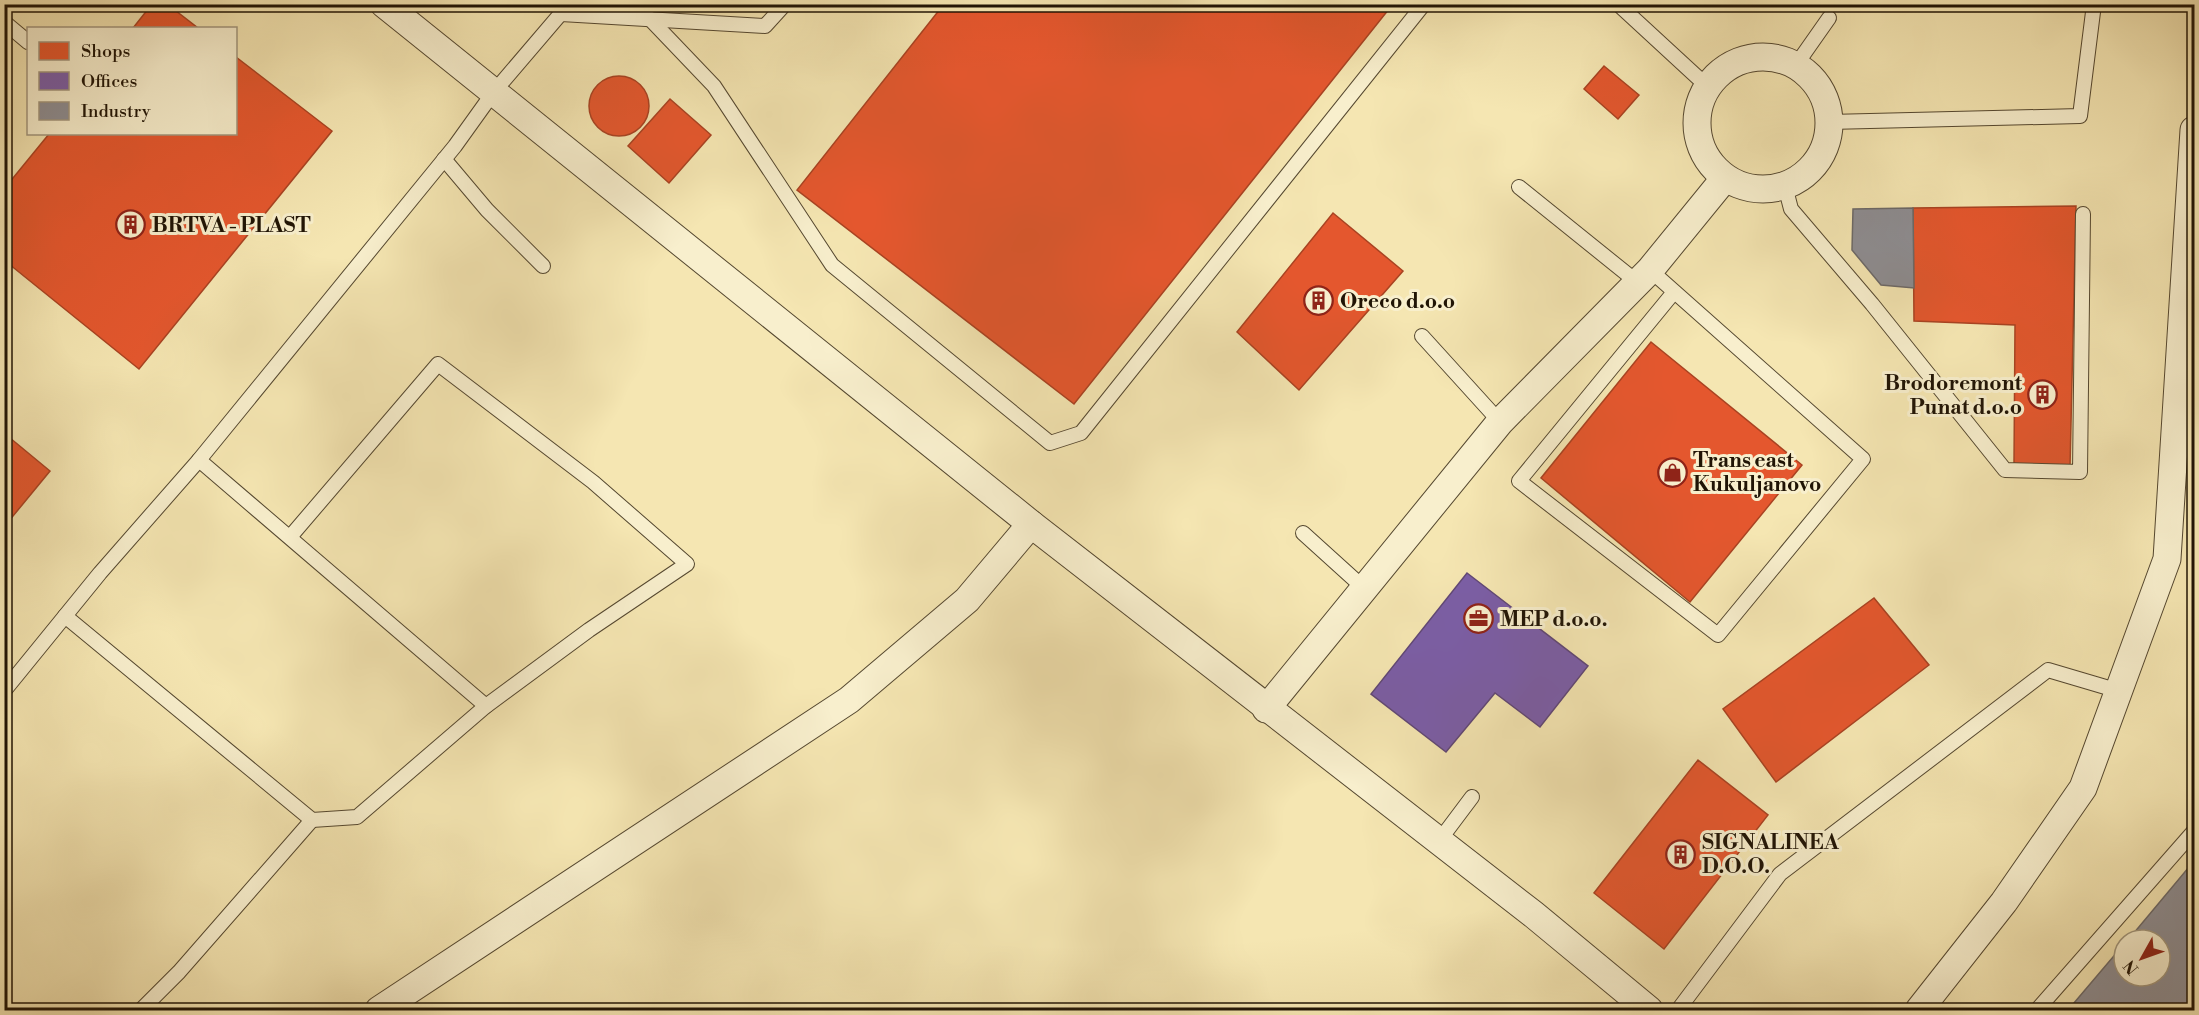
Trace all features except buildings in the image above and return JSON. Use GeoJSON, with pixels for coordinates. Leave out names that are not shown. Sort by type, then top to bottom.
{"type":"FeatureCollection","features":[{"type":"Feature","properties":{"kind":"street"},"geometry":{"type":"LineString","coordinates":[[384,4],[1031,524],[1266,709],[1533,914],[1649,1011]]}},
{"type":"Feature","properties":{"kind":"street"},"geometry":{"type":"LineString","coordinates":[[1752,57],[1775,58],[1796,66],[1814,80],[1825,100],[1829,122],[1827,143],[1818,161],[1803,177],[1785,186],[1764,190],[1743,187],[1725,178],[1709,163],[1698,142],[1696,119],[1701,98],[1713,79],[1731,64],[1752,57]]}},
{"type":"Feature","properties":{"kind":"street"},"geometry":{"type":"LineString","coordinates":[[1919,1011],[2004,902],[2083,788],[2167,559],[2194,130]]}},
{"type":"Feature","properties":{"kind":"street"},"geometry":{"type":"LineString","coordinates":[[1266,709],[1366,590],[1500,422],[1643,276],[1725,178]]}},
{"type":"Feature","properties":{"kind":"street"},"geometry":{"type":"LineString","coordinates":[[379,1011],[849,700],[967,600],[1031,524]]}},
{"type":"Feature","properties":{"kind":"lane"},"geometry":{"type":"LineString","coordinates":[[4,691],[199,460],[444,159],[493,93],[565,9],[649,18],[765,26],[785,4]]}},
{"type":"Feature","properties":{"kind":"lane"},"geometry":{"type":"LineString","coordinates":[[649,18],[714,86],[832,265],[1050,443],[1081,433],[1424,4]]}},
{"type":"Feature","properties":{"kind":"lane"},"geometry":{"type":"LineString","coordinates":[[1618,4],[1708,87]]}},
{"type":"Feature","properties":{"kind":"lane"},"geometry":{"type":"LineString","coordinates":[[1829,122],[2080,116],[2094,4]]}},
{"type":"Feature","properties":{"kind":"lane"},"geometry":{"type":"LineString","coordinates":[[1796,66],[1829,18]]}},
{"type":"Feature","properties":{"kind":"lane"},"geometry":{"type":"LineString","coordinates":[[4,22],[27,41]]}},
{"type":"Feature","properties":{"kind":"lane"},"geometry":{"type":"LineString","coordinates":[[444,159],[487,210],[543,266]]}},
{"type":"Feature","properties":{"kind":"lane"},"geometry":{"type":"LineString","coordinates":[[1785,186],[1791,209],[1872,304],[2005,470],[2080,472],[2083,214]]}},
{"type":"Feature","properties":{"kind":"lane"},"geometry":{"type":"LineString","coordinates":[[1519,187],[1643,276],[1674,292],[1863,459],[1718,635],[1519,481],[1674,292]]}},
{"type":"Feature","properties":{"kind":"lane"},"geometry":{"type":"LineString","coordinates":[[1422,336],[1500,422]]}},
{"type":"Feature","properties":{"kind":"lane"},"geometry":{"type":"LineString","coordinates":[[65,616],[312,820],[357,817],[486,706],[589,630],[687,564],[593,482],[438,364],[290,537]]}},
{"type":"Feature","properties":{"kind":"lane"},"geometry":{"type":"LineString","coordinates":[[199,460],[486,706]]}},
{"type":"Feature","properties":{"kind":"lane"},"geometry":{"type":"LineString","coordinates":[[1303,533],[1366,590]]}},
{"type":"Feature","properties":{"kind":"lane"},"geometry":{"type":"LineString","coordinates":[[1678,1011],[1780,874],[2048,670],[2119,691]]}},
{"type":"Feature","properties":{"kind":"lane"},"geometry":{"type":"LineString","coordinates":[[1439,841],[1472,797]]}},
{"type":"Feature","properties":{"kind":"lane"},"geometry":{"type":"LineString","coordinates":[[141,1011],[179,972],[312,820]]}},
{"type":"Feature","properties":{"kind":"lane"},"geometry":{"type":"LineString","coordinates":[[2037,1011],[2194,831]]}},
{"type":"Feature","properties":{"kind":"place","name":"BRTVA - PLAST"},"geometry":{"type":"Point","coordinates":[131,225]}},
{"type":"Feature","properties":{"kind":"place","name":"Oreco d.o.o"},"geometry":{"type":"Point","coordinates":[1319,301]}},
{"type":"Feature","properties":{"kind":"place","name":"Brodoremont Punat d.o.o"},"geometry":{"type":"Point","coordinates":[2043,395]}},
{"type":"Feature","properties":{"kind":"place","name":"Trans east Kukuljanovo"},"geometry":{"type":"Point","coordinates":[1672,472]}},
{"type":"Feature","properties":{"kind":"place","name":"MEP d.o.o."},"geometry":{"type":"Point","coordinates":[1479,619]}},
{"type":"Feature","properties":{"kind":"place","name":"SIGNALINEA D.O.O."},"geometry":{"type":"Point","coordinates":[1681,854]}}]}
